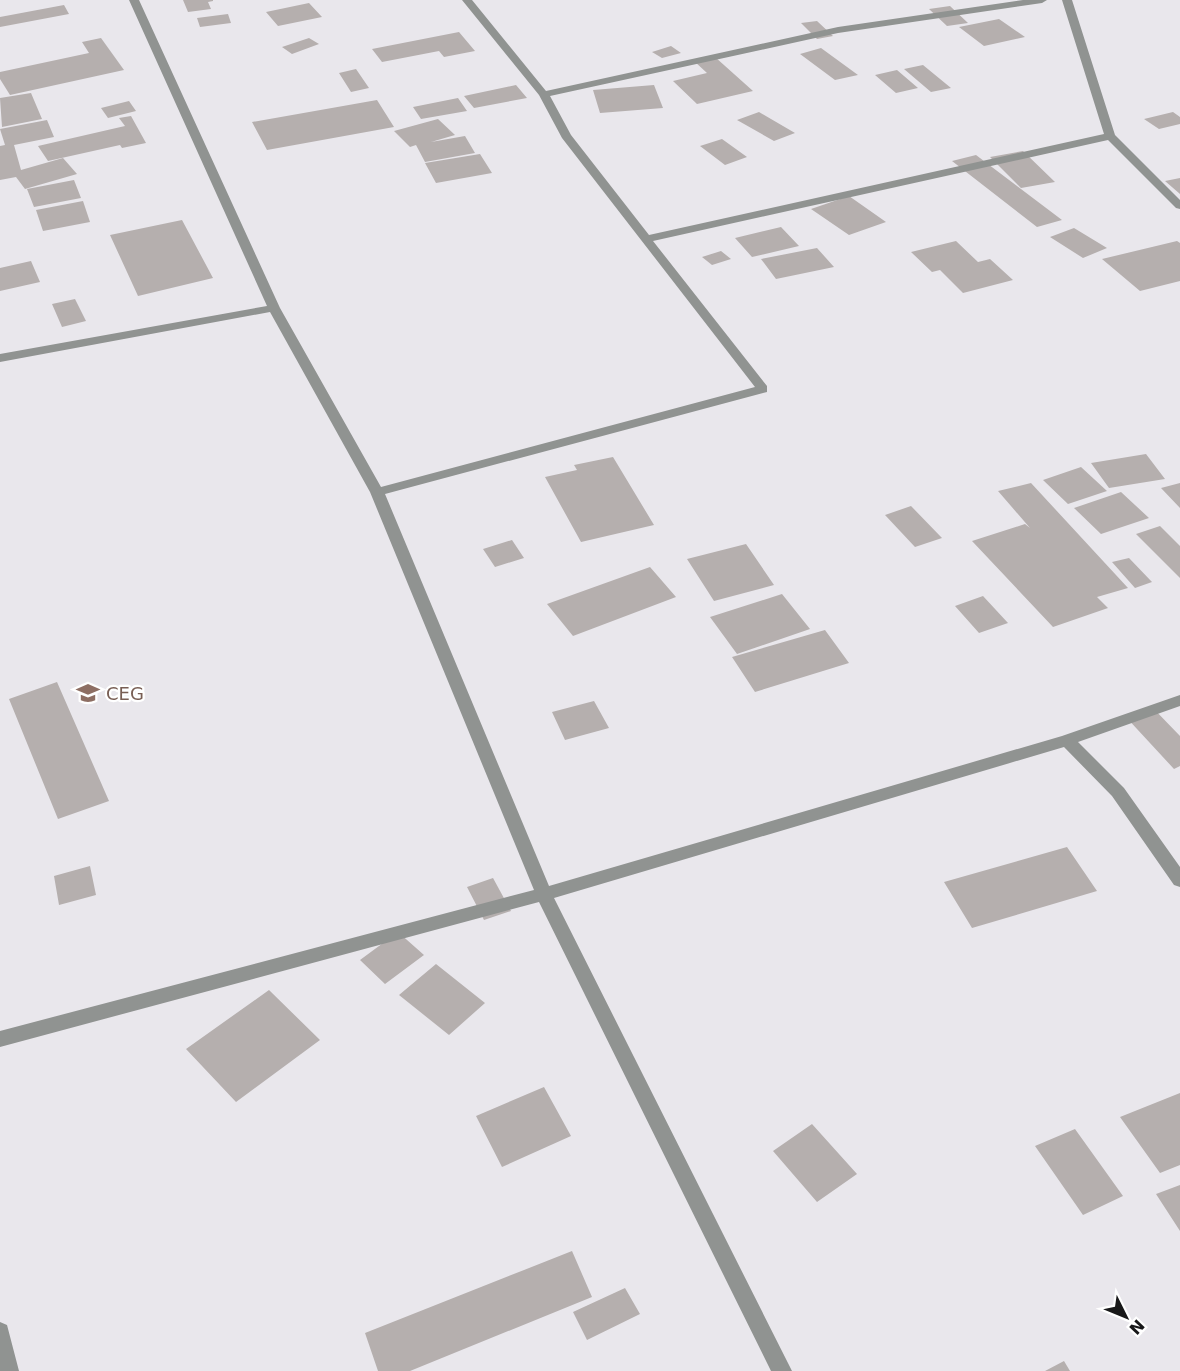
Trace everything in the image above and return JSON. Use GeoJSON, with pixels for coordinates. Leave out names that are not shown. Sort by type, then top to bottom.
{"type":"FeatureCollection","features":[{"type":"Feature","properties":{"kind":"street"},"geometry":{"type":"LineString","coordinates":[[134,0],[274,308],[377,492],[544,894],[782,1371]]}},
{"type":"Feature","properties":{"kind":"street"},"geometry":{"type":"LineString","coordinates":[[377,492],[763,389],[566,136],[544,94],[467,0]]}},
{"type":"Feature","properties":{"kind":"street"},"geometry":{"type":"LineString","coordinates":[[544,94],[838,30],[1042,0]]}},
{"type":"Feature","properties":{"kind":"street"},"geometry":{"type":"LineString","coordinates":[[1067,0],[1110,136],[1180,206]]}},
{"type":"Feature","properties":{"kind":"street"},"geometry":{"type":"LineString","coordinates":[[647,239],[1110,136]]}},
{"type":"Feature","properties":{"kind":"street"},"geometry":{"type":"LineString","coordinates":[[0,358],[274,308]]}},
{"type":"Feature","properties":{"kind":"street"},"geometry":{"type":"LineString","coordinates":[[0,1039],[544,894],[1067,740],[1180,700]]}},
{"type":"Feature","properties":{"kind":"street"},"geometry":{"type":"LineString","coordinates":[[1067,740],[1118,792],[1180,880]]}},
{"type":"Feature","properties":{"kind":"street"},"geometry":{"type":"LineString","coordinates":[[0,1332],[9,1371]]}},
{"type":"Feature","properties":{"kind":"building"},"geometry":{"type":"Polygon","coordinates":[[[183,0],[213,1],[208,2],[211,9],[188,12],[183,0]]]}},
{"type":"Feature","properties":{"kind":"building"},"geometry":{"type":"Polygon","coordinates":[[[309,3],[322,17],[278,26],[266,12],[309,3]]]}},
{"type":"Feature","properties":{"kind":"building"},"geometry":{"type":"Polygon","coordinates":[[[64,5],[69,14],[0,27],[0,17],[64,5]]]}},
{"type":"Feature","properties":{"kind":"building"},"geometry":{"type":"Polygon","coordinates":[[[950,6],[968,23],[947,26],[929,9],[950,6]]]}},
{"type":"Feature","properties":{"kind":"building"},"geometry":{"type":"Polygon","coordinates":[[[228,14],[231,23],[200,27],[197,18],[228,14]]]}},
{"type":"Feature","properties":{"kind":"building"},"geometry":{"type":"Polygon","coordinates":[[[999,19],[1025,37],[984,46],[959,27],[999,19]]]}},
{"type":"Feature","properties":{"kind":"building"},"geometry":{"type":"Polygon","coordinates":[[[817,21],[833,36],[817,39],[801,23],[817,21]]]}},
{"type":"Feature","properties":{"kind":"building"},"geometry":{"type":"Polygon","coordinates":[[[459,32],[475,51],[444,57],[439,51],[382,62],[372,49],[459,32]]]}},
{"type":"Feature","properties":{"kind":"building"},"geometry":{"type":"Polygon","coordinates":[[[101,38],[124,70],[10,95],[0,79],[0,72],[89,53],[82,42],[101,38]]]}},
{"type":"Feature","properties":{"kind":"building"},"geometry":{"type":"Polygon","coordinates":[[[309,38],[319,44],[292,54],[282,47],[309,38]]]}},
{"type":"Feature","properties":{"kind":"building"},"geometry":{"type":"Polygon","coordinates":[[[671,46],[681,53],[662,58],[652,52],[671,46]]]}},
{"type":"Feature","properties":{"kind":"building"},"geometry":{"type":"Polygon","coordinates":[[[821,48],[858,75],[835,80],[800,54],[821,48]]]}},
{"type":"Feature","properties":{"kind":"building"},"geometry":{"type":"Polygon","coordinates":[[[715,57],[753,91],[697,104],[673,81],[707,73],[694,61],[715,57]]]}},
{"type":"Feature","properties":{"kind":"building"},"geometry":{"type":"Polygon","coordinates":[[[923,65],[951,88],[931,92],[904,69],[923,65]]]}},
{"type":"Feature","properties":{"kind":"building"},"geometry":{"type":"Polygon","coordinates":[[[356,69],[369,88],[351,92],[339,73],[356,69]]]}},
{"type":"Feature","properties":{"kind":"building"},"geometry":{"type":"Polygon","coordinates":[[[897,70],[918,88],[896,93],[875,75],[897,70]]]}},
{"type":"Feature","properties":{"kind":"building"},"geometry":{"type":"Polygon","coordinates":[[[516,85],[527,98],[474,108],[464,96],[516,85]]]}},
{"type":"Feature","properties":{"kind":"building"},"geometry":{"type":"Polygon","coordinates":[[[654,85],[663,108],[600,113],[593,90],[654,85]]]}},
{"type":"Feature","properties":{"kind":"building"},"geometry":{"type":"Polygon","coordinates":[[[31,93],[42,119],[2,127],[0,98],[31,93]]]}},
{"type":"Feature","properties":{"kind":"building"},"geometry":{"type":"Polygon","coordinates":[[[458,98],[467,111],[421,119],[413,107],[458,98]]]}},
{"type":"Feature","properties":{"kind":"building"},"geometry":{"type":"Polygon","coordinates":[[[377,100],[394,127],[267,150],[252,122],[377,100]]]}},
{"type":"Feature","properties":{"kind":"building"},"geometry":{"type":"Polygon","coordinates":[[[129,101],[136,111],[108,118],[101,108],[129,101]]]}},
{"type":"Feature","properties":{"kind":"building"},"geometry":{"type":"Polygon","coordinates":[[[759,112],[795,133],[774,141],[737,120],[759,112]]]}},
{"type":"Feature","properties":{"kind":"building"},"geometry":{"type":"Polygon","coordinates":[[[1173,112],[1180,117],[1180,124],[1159,129],[1144,119],[1173,112]]]}},
{"type":"Feature","properties":{"kind":"building"},"geometry":{"type":"Polygon","coordinates":[[[131,116],[146,143],[122,148],[120,145],[48,161],[38,146],[125,126],[119,118],[131,116]]]}},
{"type":"Feature","properties":{"kind":"building"},"geometry":{"type":"Polygon","coordinates":[[[438,119],[455,135],[431,142],[465,136],[475,153],[425,162],[416,145],[410,147],[394,131],[438,119]]]}},
{"type":"Feature","properties":{"kind":"building"},"geometry":{"type":"Polygon","coordinates":[[[47,120],[54,137],[14,145],[21,170],[63,158],[77,174],[25,189],[16,177],[0,180],[0,146],[5,145],[0,129],[47,120]]]}},
{"type":"Feature","properties":{"kind":"building"},"geometry":{"type":"Polygon","coordinates":[[[722,139],[747,157],[725,165],[700,146],[722,139]]]}},
{"type":"Feature","properties":{"kind":"building"},"geometry":{"type":"Polygon","coordinates":[[[1023,151],[1055,182],[1021,188],[990,157],[1023,151]]]}},
{"type":"Feature","properties":{"kind":"building"},"geometry":{"type":"Polygon","coordinates":[[[480,154],[492,173],[436,183],[425,163],[480,154]]]}},
{"type":"Feature","properties":{"kind":"building"},"geometry":{"type":"Polygon","coordinates":[[[976,155],[1062,220],[1037,227],[952,161],[976,155]]]}},
{"type":"Feature","properties":{"kind":"building"},"geometry":{"type":"Polygon","coordinates":[[[1180,178],[1180,194],[1165,181],[1180,178]]]}},
{"type":"Feature","properties":{"kind":"building"},"geometry":{"type":"Polygon","coordinates":[[[74,180],[81,198],[34,207],[27,189],[74,180]]]}},
{"type":"Feature","properties":{"kind":"building"},"geometry":{"type":"Polygon","coordinates":[[[849,196],[886,222],[849,235],[811,209],[849,196]]]}},
{"type":"Feature","properties":{"kind":"building"},"geometry":{"type":"Polygon","coordinates":[[[83,201],[90,222],[43,231],[36,210],[83,201]]]}},
{"type":"Feature","properties":{"kind":"building"},"geometry":{"type":"Polygon","coordinates":[[[182,220],[213,278],[138,296],[110,235],[182,220]]]}},
{"type":"Feature","properties":{"kind":"building"},"geometry":{"type":"Polygon","coordinates":[[[781,227],[799,246],[752,257],[735,238],[781,227]]]}},
{"type":"Feature","properties":{"kind":"building"},"geometry":{"type":"Polygon","coordinates":[[[1074,228],[1107,248],[1083,258],[1050,237],[1074,228]]]}},
{"type":"Feature","properties":{"kind":"building"},"geometry":{"type":"Polygon","coordinates":[[[956,241],[978,262],[990,259],[1013,280],[963,293],[940,270],[932,272],[911,252],[956,241]]]}},
{"type":"Feature","properties":{"kind":"building"},"geometry":{"type":"Polygon","coordinates":[[[1177,241],[1180,243],[1180,281],[1140,291],[1102,259],[1177,241]]]}},
{"type":"Feature","properties":{"kind":"building"},"geometry":{"type":"Polygon","coordinates":[[[817,248],[834,267],[776,279],[761,259],[817,248]]]}},
{"type":"Feature","properties":{"kind":"building"},"geometry":{"type":"Polygon","coordinates":[[[721,251],[731,259],[712,265],[702,257],[721,251]]]}},
{"type":"Feature","properties":{"kind":"building"},"geometry":{"type":"Polygon","coordinates":[[[31,261],[40,282],[0,291],[0,268],[31,261]]]}},
{"type":"Feature","properties":{"kind":"building"},"geometry":{"type":"Polygon","coordinates":[[[75,299],[86,321],[62,327],[52,304],[75,299]]]}},
{"type":"Feature","properties":{"kind":"building"},"geometry":{"type":"Polygon","coordinates":[[[1146,454],[1165,479],[1109,488],[1091,463],[1146,454]]]}},
{"type":"Feature","properties":{"kind":"building"},"geometry":{"type":"Polygon","coordinates":[[[613,457],[654,525],[581,542],[545,477],[577,470],[574,465],[613,457]]]}},
{"type":"Feature","properties":{"kind":"building"},"geometry":{"type":"Polygon","coordinates":[[[1081,467],[1107,491],[1068,504],[1043,480],[1081,467]]]}},
{"type":"Feature","properties":{"kind":"building"},"geometry":{"type":"Polygon","coordinates":[[[1031,483],[1128,588],[1097,597],[1108,608],[1053,627],[972,541],[1025,524],[1030,528],[998,491],[1031,483]]]}},
{"type":"Feature","properties":{"kind":"building"},"geometry":{"type":"Polygon","coordinates":[[[1180,483],[1180,508],[1161,488],[1180,483]]]}},
{"type":"Feature","properties":{"kind":"building"},"geometry":{"type":"Polygon","coordinates":[[[1121,492],[1149,518],[1101,534],[1074,508],[1121,492]]]}},
{"type":"Feature","properties":{"kind":"building"},"geometry":{"type":"Polygon","coordinates":[[[911,506],[942,538],[915,547],[885,515],[911,506]]]}},
{"type":"Feature","properties":{"kind":"building"},"geometry":{"type":"Polygon","coordinates":[[[1160,526],[1180,546],[1180,578],[1136,534],[1160,526]]]}},
{"type":"Feature","properties":{"kind":"building"},"geometry":{"type":"Polygon","coordinates":[[[512,540],[524,558],[495,567],[483,549],[512,540]]]}},
{"type":"Feature","properties":{"kind":"building"},"geometry":{"type":"Polygon","coordinates":[[[746,544],[774,585],[714,601],[687,559],[746,544]]]}},
{"type":"Feature","properties":{"kind":"building"},"geometry":{"type":"Polygon","coordinates":[[[1129,558],[1152,582],[1135,588],[1112,562],[1129,558]]]}},
{"type":"Feature","properties":{"kind":"building"},"geometry":{"type":"Polygon","coordinates":[[[650,567],[676,597],[573,636],[547,604],[650,567]]]}},
{"type":"Feature","properties":{"kind":"building"},"geometry":{"type":"Polygon","coordinates":[[[782,594],[810,629],[737,654],[710,617],[782,594]]]}},
{"type":"Feature","properties":{"kind":"building"},"geometry":{"type":"Polygon","coordinates":[[[983,596],[1008,623],[979,633],[955,606],[983,596]]]}},
{"type":"Feature","properties":{"kind":"building"},"geometry":{"type":"Polygon","coordinates":[[[825,630],[849,663],[755,692],[732,657],[825,630]]]}},
{"type":"Feature","properties":{"kind":"building"},"geometry":{"type":"Polygon","coordinates":[[[57,682],[109,801],[58,819],[9,699],[57,682]]]}},
{"type":"Feature","properties":{"kind":"building"},"geometry":{"type":"Polygon","coordinates":[[[594,701],[609,728],[565,740],[552,712],[594,701]]]}},
{"type":"Feature","properties":{"kind":"building"},"geometry":{"type":"Polygon","coordinates":[[[1151,706],[1180,736],[1180,766],[1174,769],[1125,716],[1151,706]]]}},
{"type":"Feature","properties":{"kind":"building"},"geometry":{"type":"Polygon","coordinates":[[[1067,847],[1097,891],[972,928],[944,882],[1067,847]]]}},
{"type":"Feature","properties":{"kind":"building"},"geometry":{"type":"Polygon","coordinates":[[[90,866],[96,895],[59,905],[54,876],[90,866]]]}},
{"type":"Feature","properties":{"kind":"building"},"geometry":{"type":"Polygon","coordinates":[[[493,878],[511,911],[484,920],[467,887],[493,878]]]}},
{"type":"Feature","properties":{"kind":"building"},"geometry":{"type":"Polygon","coordinates":[[[398,932],[424,955],[385,984],[360,960],[398,932]]]}},
{"type":"Feature","properties":{"kind":"building"},"geometry":{"type":"Polygon","coordinates":[[[436,964],[485,1003],[449,1035],[399,995],[436,964]]]}},
{"type":"Feature","properties":{"kind":"building"},"geometry":{"type":"Polygon","coordinates":[[[269,990],[320,1040],[236,1102],[186,1049],[269,990]]]}},
{"type":"Feature","properties":{"kind":"building"},"geometry":{"type":"Polygon","coordinates":[[[544,1087],[571,1136],[502,1167],[476,1116],[544,1087]]]}},
{"type":"Feature","properties":{"kind":"building"},"geometry":{"type":"Polygon","coordinates":[[[1180,1093],[1180,1165],[1160,1173],[1120,1117],[1180,1093]]]}},
{"type":"Feature","properties":{"kind":"building"},"geometry":{"type":"Polygon","coordinates":[[[812,1124],[857,1174],[817,1202],[773,1151],[812,1124]]]}},
{"type":"Feature","properties":{"kind":"building"},"geometry":{"type":"Polygon","coordinates":[[[1075,1129],[1123,1196],[1083,1215],[1035,1146],[1075,1129]]]}},
{"type":"Feature","properties":{"kind":"building"},"geometry":{"type":"Polygon","coordinates":[[[1180,1185],[1180,1231],[1156,1194],[1180,1185]]]}},
{"type":"Feature","properties":{"kind":"building"},"geometry":{"type":"Polygon","coordinates":[[[572,1251],[592,1297],[410,1371],[378,1371],[365,1333],[572,1251]]]}},
{"type":"Feature","properties":{"kind":"building"},"geometry":{"type":"Polygon","coordinates":[[[625,1288],[640,1314],[587,1340],[573,1312],[625,1288]]]}},
{"type":"Feature","properties":{"kind":"building"},"geometry":{"type":"Polygon","coordinates":[[[1064,1361],[1070,1371],[1045,1371],[1064,1361]]]}},
{"type":"Feature","properties":{"kind":"place","name":"CEG"},"geometry":{"type":"Point","coordinates":[88,693]}}]}
